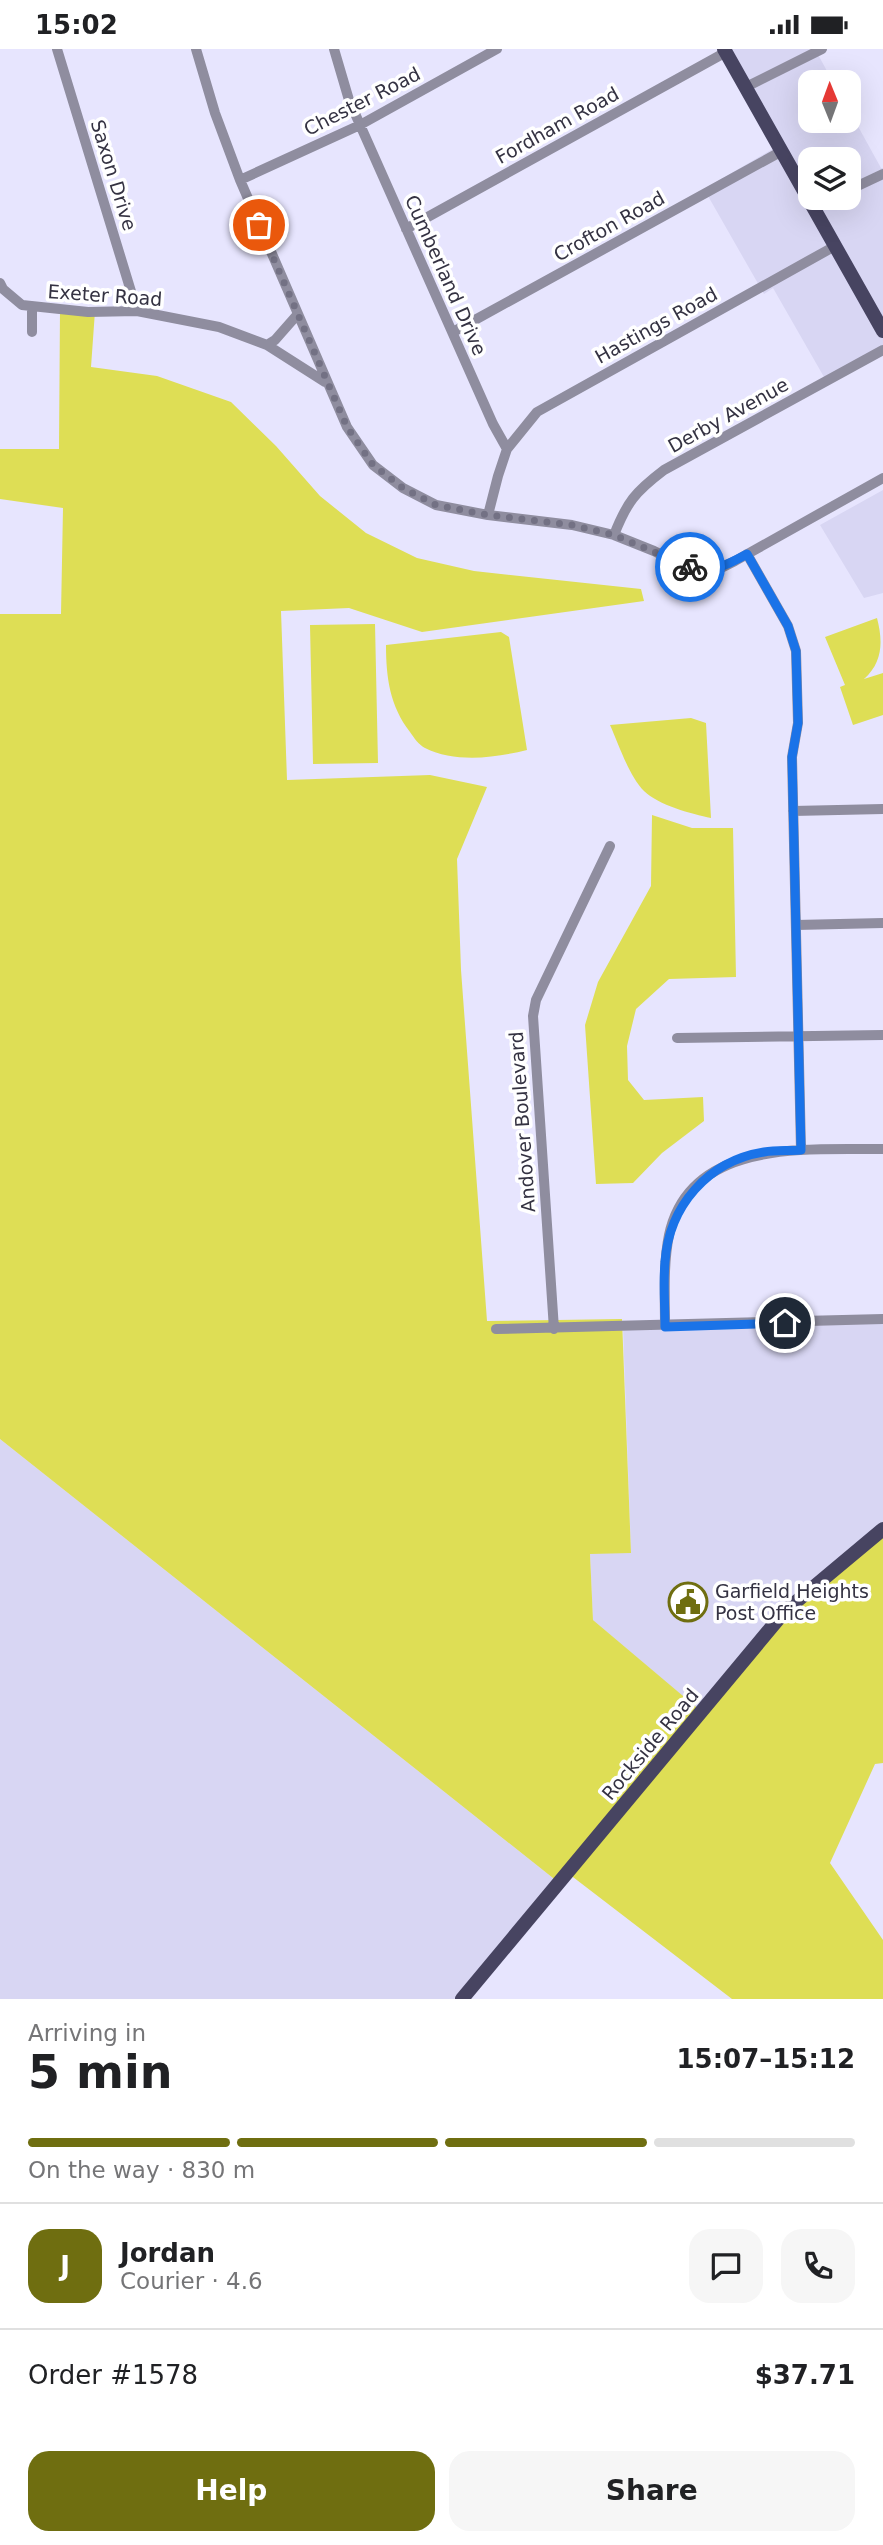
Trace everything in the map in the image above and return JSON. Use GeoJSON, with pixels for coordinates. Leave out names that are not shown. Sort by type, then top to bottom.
{"type":"FeatureCollection","features":[{"type":"Feature","properties":{"kind":"main road"},"geometry":{"type":"LineString","coordinates":[[725,50],[798,180]]}},
{"type":"Feature","properties":{"kind":"main road"},"geometry":{"type":"LineString","coordinates":[[815,210],[881,325]]}},
{"type":"Feature","properties":{"kind":"main road","name":"Rockside Road"},"geometry":{"type":"LineString","coordinates":[[463,1999],[785,1611],[883,1529]]}},
{"type":"Feature","properties":{"kind":"street","name":"Saxon Drive"},"geometry":{"type":"LineString","coordinates":[[57,49],[137,311]]}},
{"type":"Feature","properties":{"kind":"street"},"geometry":{"type":"LineString","coordinates":[[196,49],[215,113],[240,180],[347,427],[373,465],[403,488],[436,505],[488,515],[572,525],[614,535],[682,565],[705,571],[719,569],[883,478]]}},
{"type":"Feature","properties":{"kind":"street","name":"Cumberland Drive"},"geometry":{"type":"LineString","coordinates":[[334,49],[349,100],[493,424],[508,449]]}},
{"type":"Feature","properties":{"kind":"street","name":"Chester Road"},"geometry":{"type":"LineString","coordinates":[[240,180],[360,125],[497,49]]}},
{"type":"Feature","properties":{"kind":"street"},"geometry":{"type":"LineString","coordinates":[[746,86],[822,49]]}},
{"type":"Feature","properties":{"kind":"street","name":"Fordham Road"},"geometry":{"type":"LineString","coordinates":[[406,229],[725,50]]}},
{"type":"Feature","properties":{"kind":"street","name":"Crofton Road"},"geometry":{"type":"LineString","coordinates":[[453,332],[782,151]]}},
{"type":"Feature","properties":{"kind":"street"},"geometry":{"type":"LineString","coordinates":[[861,184],[883,174]]}},
{"type":"Feature","properties":{"kind":"street","name":"Hastings Road"},"geometry":{"type":"LineString","coordinates":[[508,449],[537,412],[835,246]]}},
{"type":"Feature","properties":{"kind":"street"},"geometry":{"type":"LineString","coordinates":[[0,283],[3,289],[22,305],[32,307],[32,332]]}},
{"type":"Feature","properties":{"kind":"street","name":"Exeter Road"},"geometry":{"type":"LineString","coordinates":[[32,307],[137,311],[219,327],[267,345],[327,384]]}},
{"type":"Feature","properties":{"kind":"street"},"geometry":{"type":"LineString","coordinates":[[267,345],[298,315]]}},
{"type":"Feature","properties":{"kind":"street","name":"Derby Avenue"},"geometry":{"type":"LineString","coordinates":[[614,535],[626,506],[642,487],[664,470],[883,349]]}},
{"type":"Feature","properties":{"kind":"street"},"geometry":{"type":"LineString","coordinates":[[488,515],[508,449]]}},
{"type":"Feature","properties":{"kind":"street"},"geometry":{"type":"LineString","coordinates":[[747,554],[788,626],[796,651],[798,723],[792,757],[801,1150]]}},
{"type":"Feature","properties":{"kind":"street"},"geometry":{"type":"LineString","coordinates":[[793,811],[883,809]]}},
{"type":"Feature","properties":{"kind":"street","name":"Andover Boulevard"},"geometry":{"type":"LineString","coordinates":[[554,1329],[533,1016],[536,1000],[610,846]]}},
{"type":"Feature","properties":{"kind":"street"},"geometry":{"type":"LineString","coordinates":[[796,925],[883,923]]}},
{"type":"Feature","properties":{"kind":"street"},"geometry":{"type":"LineString","coordinates":[[677,1038],[883,1035]]}},
{"type":"Feature","properties":{"kind":"street"},"geometry":{"type":"LineString","coordinates":[[665,1327],[665,1261],[670,1232],[678,1210],[693,1190],[714,1171],[736,1160],[763,1152],[883,1149]]}},
{"type":"Feature","properties":{"kind":"street"},"geometry":{"type":"LineString","coordinates":[[496,1329],[665,1327],[883,1319]]}},
{"type":"Feature","properties":{"kind":"shaded area"},"geometry":{"type":"Polygon","coordinates":[[[719,49],[815,49],[826,70],[798,70],[798,133],[861,132],[883,168],[883,347],[824,377],[773,288],[764,294],[704,189],[776,147],[719,49]]]}},
{"type":"Feature","properties":{"kind":"shaded area"},"geometry":{"type":"Polygon","coordinates":[[[60,309],[95,311],[91,367],[157,376],[231,402],[276,446],[320,496],[366,533],[417,558],[474,571],[641,589],[644,601],[422,632],[349,608],[281,611],[287,780],[430,775],[487,787],[457,859],[461,970],[487,1321],[622,1319],[631,1553],[590,1554],[593,1620],[702,1712],[785,1611],[883,1532],[883,1763],[875,1764],[830,1863],[883,1940],[883,1999],[732,1999],[569,1874],[558,1882],[0,1439],[0,614],[61,614],[63,508],[0,499],[0,449],[59,449],[60,309]]]}},
{"type":"Feature","properties":{"kind":"shaded area"},"geometry":{"type":"Polygon","coordinates":[[[883,490],[883,593],[864,598],[820,525],[883,490]]]}},
{"type":"Feature","properties":{"kind":"shaded area"},"geometry":{"type":"Polygon","coordinates":[[[877,618],[880,651],[875,666],[864,679],[883,673],[883,715],[853,725],[840,687],[845,685],[825,637],[877,618]]]}},
{"type":"Feature","properties":{"kind":"shaded area"},"geometry":{"type":"Polygon","coordinates":[[[375,624],[378,763],[313,764],[310,625],[375,624]]]}},
{"type":"Feature","properties":{"kind":"shaded area"},"geometry":{"type":"Polygon","coordinates":[[[501,632],[509,637],[527,750],[475,758],[449,756],[423,747],[403,722],[394,702],[388,680],[386,645],[501,632]]]}},
{"type":"Feature","properties":{"kind":"shaded area"},"geometry":{"type":"Polygon","coordinates":[[[691,718],[706,723],[711,818],[666,805],[644,791],[629,769],[610,725],[691,718]]]}},
{"type":"Feature","properties":{"kind":"shaded area"},"geometry":{"type":"Polygon","coordinates":[[[652,815],[692,828],[733,828],[736,977],[669,979],[636,1009],[627,1046],[628,1080],[644,1100],[703,1097],[704,1121],[662,1153],[633,1183],[596,1184],[585,1025],[598,982],[651,886],[652,815]]]}},
{"type":"Feature","properties":{"kind":"shaded area"},"geometry":{"type":"Polygon","coordinates":[[[883,1319],[883,1529],[701,1712],[593,1620],[590,1553],[631,1552],[623,1327],[883,1319]]]}},
{"type":"Feature","properties":{"kind":"shaded area"},"geometry":{"type":"Polygon","coordinates":[[[0,1439],[558,1882],[462,1999],[0,1999],[0,1439]]]}},
{"type":"Feature","properties":{"kind":"way so far"},"geometry":{"type":"LineString","coordinates":[[259,225],[347,427],[373,465],[403,488],[436,505],[488,515],[572,525],[614,535],[690,567]]}},
{"type":"Feature","properties":{"kind":"place","name":"Garfield Heights Post Office"},"geometry":{"type":"Point","coordinates":[688,1602]}},
{"type":"Feature","properties":{"kind":"route"},"geometry":{"type":"LineString","coordinates":[[690,567],[705,571],[719,569],[747,554],[788,626],[796,651],[798,723],[792,757],[801,1150],[763,1152],[736,1160],[714,1171],[693,1190],[678,1210],[670,1232],[665,1261],[665,1327],[785,1323]]}}]}
